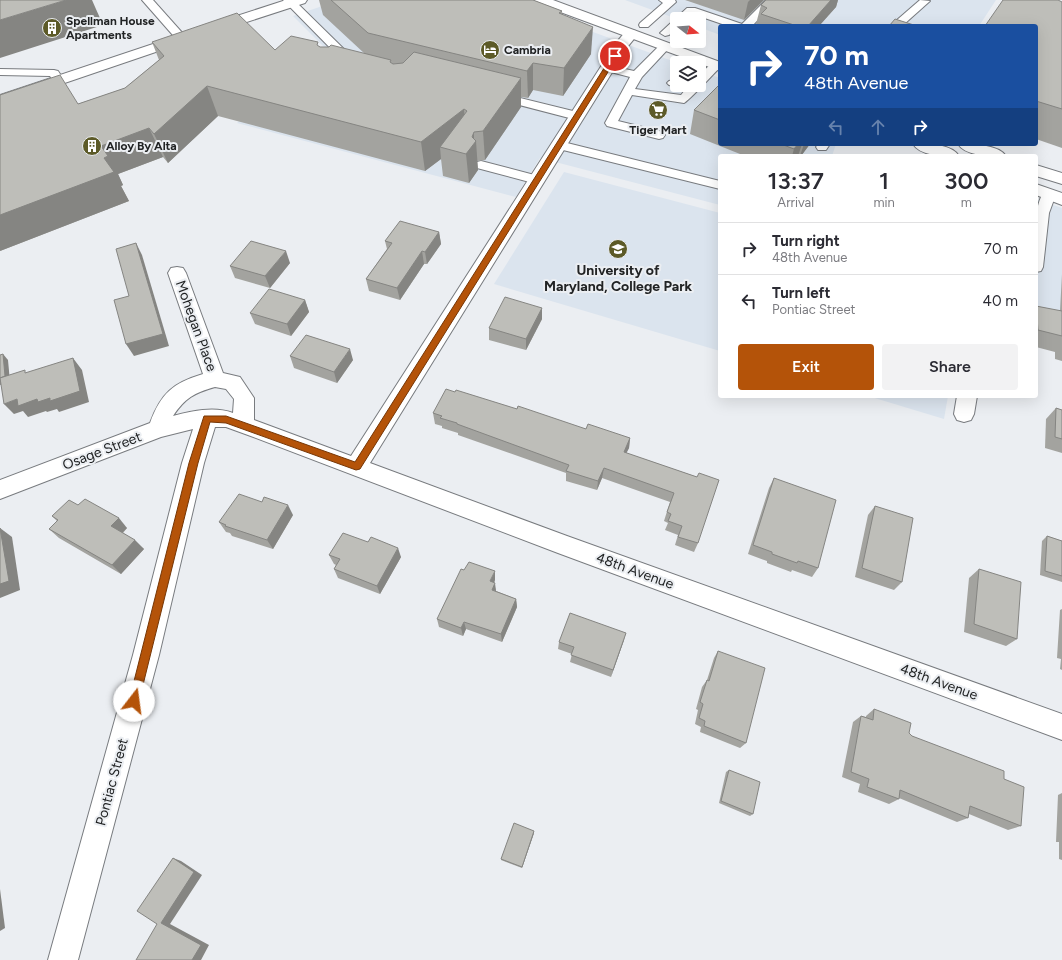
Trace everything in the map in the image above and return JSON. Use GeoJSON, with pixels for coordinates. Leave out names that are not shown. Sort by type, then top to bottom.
{"type":"FeatureCollection","features":[{"type":"Feature","properties":{"kind":"street"},"geometry":{"type":"LineString","coordinates":[[541,0],[669,39],[718,62]]}},
{"type":"Feature","properties":{"kind":"street"},"geometry":{"type":"LineString","coordinates":[[576,0],[638,29]]}},
{"type":"Feature","properties":{"kind":"street"},"geometry":{"type":"LineString","coordinates":[[0,100],[293,1]]}},
{"type":"Feature","properties":{"kind":"street"},"geometry":{"type":"LineString","coordinates":[[356,466],[623,43],[638,29]]}},
{"type":"Feature","properties":{"kind":"street"},"geometry":{"type":"LineString","coordinates":[[698,48],[718,62]]}},
{"type":"Feature","properties":{"kind":"street"},"geometry":{"type":"LineString","coordinates":[[926,146],[946,154]]}},
{"type":"Feature","properties":{"kind":"street"},"geometry":{"type":"LineString","coordinates":[[971,146],[993,154]]}},
{"type":"Feature","properties":{"kind":"street"},"geometry":{"type":"LineString","coordinates":[[1038,171],[1062,179]]}},
{"type":"Feature","properties":{"kind":"street","name":"Mohegan Place"},"geometry":{"type":"LineString","coordinates":[[178,273],[215,379]]}},
{"type":"Feature","properties":{"kind":"street","name":"Mohegan Place"},"geometry":{"type":"LineString","coordinates":[[158,430],[164,413],[174,397],[190,386],[215,379],[233,383],[244,398],[243,425]]}},
{"type":"Feature","properties":{"kind":"street","name":"48th Avenue"},"geometry":{"type":"LineString","coordinates":[[207,418],[226,419],[243,425],[356,466],[566,546],[1062,727]]}},
{"type":"Feature","properties":{"kind":"street","name":"Osage Street"},"geometry":{"type":"LineString","coordinates":[[0,490],[158,430],[184,422],[207,418]]}},
{"type":"Feature","properties":{"kind":"street","name":"Pontiac Street"},"geometry":{"type":"LineString","coordinates":[[64,960],[146,655],[194,463],[207,418]]}},
{"type":"Feature","properties":{"kind":"lane"},"geometry":{"type":"LineString","coordinates":[[148,0],[182,39]]}},
{"type":"Feature","properties":{"kind":"lane"},"geometry":{"type":"LineString","coordinates":[[638,29],[671,2],[664,0]]}},
{"type":"Feature","properties":{"kind":"lane"},"geometry":{"type":"LineString","coordinates":[[748,24],[772,0]]}},
{"type":"Feature","properties":{"kind":"lane"},"geometry":{"type":"LineString","coordinates":[[293,1],[346,58],[363,62]]}},
{"type":"Feature","properties":{"kind":"lane"},"geometry":{"type":"LineString","coordinates":[[897,24],[925,1]]}},
{"type":"Feature","properties":{"kind":"lane"},"geometry":{"type":"LineString","coordinates":[[706,15],[733,24]]}},
{"type":"Feature","properties":{"kind":"lane"},"geometry":{"type":"LineString","coordinates":[[659,135],[611,123],[637,75],[669,39]]}},
{"type":"Feature","properties":{"kind":"lane"},"geometry":{"type":"LineString","coordinates":[[336,68],[346,58]]}},
{"type":"Feature","properties":{"kind":"lane"},"geometry":{"type":"LineString","coordinates":[[706,70],[718,62]]}},
{"type":"Feature","properties":{"kind":"lane"},"geometry":{"type":"LineString","coordinates":[[607,68],[650,78]]}},
{"type":"Feature","properties":{"kind":"lane"},"geometry":{"type":"LineString","coordinates":[[0,72],[54,73],[58,80]]}},
{"type":"Feature","properties":{"kind":"lane"},"geometry":{"type":"LineString","coordinates":[[628,91],[684,99],[685,92]]}},
{"type":"Feature","properties":{"kind":"lane"},"geometry":{"type":"LineString","coordinates":[[488,94],[577,116]]}},
{"type":"Feature","properties":{"kind":"lane"},"geometry":{"type":"LineString","coordinates":[[559,145],[718,185]]}},
{"type":"Feature","properties":{"kind":"lane"},"geometry":{"type":"LineString","coordinates":[[481,165],[537,180]]}},
{"type":"Feature","properties":{"kind":"lane"},"geometry":{"type":"LineString","coordinates":[[1038,249],[1042,214],[1049,194]]}},
{"type":"Feature","properties":{"kind":"shaded area"},"geometry":{"type":"Polygon","coordinates":[[[340,0],[505,0],[670,60],[670,92],[706,92],[706,73],[718,77],[718,146],[835,146],[833,154],[718,154],[718,204],[540,158],[516,197],[237,123],[298,62],[331,54],[293,16],[340,0]]]}},
{"type":"Feature","properties":{"kind":"shaded area"},"geometry":{"type":"Polygon","coordinates":[[[625,0],[996,0],[980,24],[718,24],[718,34],[706,30],[706,12],[670,12],[670,16],[625,0]]]}},
{"type":"Feature","properties":{"kind":"shaded area","name":"University of Maryland, College Park"},"geometry":{"type":"Polygon","coordinates":[[[564,172],[718,212],[718,350],[494,284],[564,172]]]}},
{"type":"Feature","properties":{"kind":"shaded area"},"geometry":{"type":"Polygon","coordinates":[[[1038,200],[1062,208],[1062,313],[1038,307],[1038,200]]]}},
{"type":"Feature","properties":{"kind":"shaded area"},"geometry":{"type":"Polygon","coordinates":[[[875,398],[948,398],[944,419],[875,398]]]}},
{"type":"Feature","properties":{"kind":"building"},"geometry":{"type":"Polygon","coordinates":[[[0,0],[66,0],[0,20],[0,0]]]}},
{"type":"Feature","properties":{"kind":"building"},"geometry":{"type":"Polygon","coordinates":[[[331,0],[533,0],[562,11],[559,13],[593,27],[564,68],[533,63],[527,71],[368,33],[331,0]]]}},
{"type":"Feature","properties":{"kind":"building"},"geometry":{"type":"Polygon","coordinates":[[[766,0],[831,0],[810,24],[791,24],[761,14],[767,8],[761,5],[766,0]]]}},
{"type":"Feature","properties":{"kind":"building"},"geometry":{"type":"Polygon","coordinates":[[[1003,0],[1058,0],[1062,2],[1062,109],[1038,102],[1038,24],[986,24],[1003,0]]]}},
{"type":"Feature","properties":{"kind":"building"},"geometry":{"type":"Polygon","coordinates":[[[237,13],[275,50],[291,36],[318,42],[317,45],[320,47],[329,47],[331,45],[391,60],[390,62],[393,64],[403,63],[414,52],[521,78],[483,131],[474,132],[472,137],[476,141],[466,154],[440,147],[467,111],[464,109],[421,142],[207,86],[154,134],[149,128],[101,146],[108,156],[104,158],[114,172],[0,215],[0,95],[60,75],[78,104],[125,88],[164,56],[152,42],[237,13]]]}},
{"type":"Feature","properties":{"kind":"building"},"geometry":{"type":"Polygon","coordinates":[[[895,19],[911,24],[891,24],[895,19]]]}},
{"type":"Feature","properties":{"kind":"building"},"geometry":{"type":"Polygon","coordinates":[[[718,86],[718,119],[694,110],[718,86]]]}},
{"type":"Feature","properties":{"kind":"building"},"geometry":{"type":"Polygon","coordinates":[[[786,146],[796,146],[794,149],[786,146]]]}},
{"type":"Feature","properties":{"kind":"building"},"geometry":{"type":"Polygon","coordinates":[[[400,221],[439,232],[425,252],[422,251],[397,288],[366,279],[392,243],[385,241],[400,221]]]}},
{"type":"Feature","properties":{"kind":"building"},"geometry":{"type":"Polygon","coordinates":[[[251,241],[286,251],[265,276],[230,266],[251,241]]]}},
{"type":"Feature","properties":{"kind":"building"},"geometry":{"type":"Polygon","coordinates":[[[136,243],[163,334],[126,344],[114,300],[129,296],[116,249],[136,243]]]}},
{"type":"Feature","properties":{"kind":"building"},"geometry":{"type":"Polygon","coordinates":[[[269,289],[305,300],[287,324],[250,313],[269,289]]]}},
{"type":"Feature","properties":{"kind":"building"},"geometry":{"type":"Polygon","coordinates":[[[505,297],[542,308],[526,339],[489,328],[505,297]]]}},
{"type":"Feature","properties":{"kind":"building"},"geometry":{"type":"Polygon","coordinates":[[[1038,306],[1062,311],[1062,336],[1038,330],[1038,306]]]}},
{"type":"Feature","properties":{"kind":"building"},"geometry":{"type":"Polygon","coordinates":[[[306,335],[350,349],[334,372],[290,356],[306,335]]]}},
{"type":"Feature","properties":{"kind":"building"},"geometry":{"type":"Polygon","coordinates":[[[3,354],[5,376],[0,378],[0,355],[3,354]]]}},
{"type":"Feature","properties":{"kind":"building"},"geometry":{"type":"Polygon","coordinates":[[[73,358],[80,391],[50,401],[50,398],[38,402],[37,399],[18,406],[17,399],[4,404],[0,378],[25,370],[25,373],[73,358]]]}},
{"type":"Feature","properties":{"kind":"building"},"geometry":{"type":"Polygon","coordinates":[[[446,389],[455,392],[456,390],[517,409],[518,406],[586,429],[588,424],[630,438],[624,452],[697,477],[699,473],[719,480],[698,543],[678,537],[682,526],[668,521],[671,514],[667,512],[674,493],[604,468],[598,481],[566,471],[569,465],[440,418],[442,416],[433,413],[446,389]]]}},
{"type":"Feature","properties":{"kind":"building"},"geometry":{"type":"Polygon","coordinates":[[[1056,408],[1062,410],[1062,439],[1055,437],[1056,408]]]}},
{"type":"Feature","properties":{"kind":"building"},"geometry":{"type":"Polygon","coordinates":[[[774,478],[836,500],[818,568],[798,561],[797,563],[753,545],[774,478]]]}},
{"type":"Feature","properties":{"kind":"building"},"geometry":{"type":"Polygon","coordinates":[[[239,494],[262,502],[264,497],[288,505],[267,540],[225,526],[226,525],[219,522],[239,494]]]}},
{"type":"Feature","properties":{"kind":"building"},"geometry":{"type":"Polygon","coordinates":[[[85,499],[119,518],[111,526],[135,540],[112,565],[49,529],[58,520],[52,516],[69,500],[78,505],[85,499]]]}},
{"type":"Feature","properties":{"kind":"building"},"geometry":{"type":"Polygon","coordinates":[[[875,506],[913,518],[902,582],[862,568],[875,506]]]}},
{"type":"Feature","properties":{"kind":"building"},"geometry":{"type":"Polygon","coordinates":[[[0,528],[9,581],[0,584],[0,528]]]}},
{"type":"Feature","properties":{"kind":"building"},"geometry":{"type":"Polygon","coordinates":[[[343,533],[368,542],[371,537],[398,548],[377,586],[334,569],[340,559],[329,555],[343,533]]]}},
{"type":"Feature","properties":{"kind":"building"},"geometry":{"type":"Polygon","coordinates":[[[1047,536],[1062,541],[1062,576],[1045,571],[1047,536]]]}},
{"type":"Feature","properties":{"kind":"building"},"geometry":{"type":"Polygon","coordinates":[[[469,562],[495,571],[490,581],[495,583],[492,590],[516,599],[501,634],[464,622],[461,628],[437,619],[461,569],[464,570],[469,562]]]}},
{"type":"Feature","properties":{"kind":"building"},"geometry":{"type":"Polygon","coordinates":[[[979,569],[1021,582],[1017,639],[974,624],[979,569]]]}},
{"type":"Feature","properties":{"kind":"building"},"geometry":{"type":"Polygon","coordinates":[[[570,613],[626,633],[613,670],[571,655],[574,647],[559,642],[570,613]]]}},
{"type":"Feature","properties":{"kind":"building"},"geometry":{"type":"Polygon","coordinates":[[[718,651],[765,668],[746,743],[704,726],[705,721],[699,718],[703,704],[700,702],[707,680],[709,681],[718,651]]]}},
{"type":"Feature","properties":{"kind":"building"},"geometry":{"type":"Polygon","coordinates":[[[874,709],[911,723],[909,733],[912,736],[1004,771],[1004,779],[1024,787],[1021,826],[970,806],[968,818],[900,790],[899,799],[867,787],[869,779],[851,772],[861,716],[873,720],[874,709]]]}},
{"type":"Feature","properties":{"kind":"building"},"geometry":{"type":"Polygon","coordinates":[[[729,770],[760,782],[753,814],[721,801],[729,770]]]}},
{"type":"Feature","properties":{"kind":"building"},"geometry":{"type":"Polygon","coordinates":[[[514,823],[534,831],[522,867],[501,859],[514,823]]]}},
{"type":"Feature","properties":{"kind":"building"},"geometry":{"type":"Polygon","coordinates":[[[173,858],[194,872],[161,923],[201,945],[192,960],[136,960],[157,924],[137,911],[173,858]]]}},
{"type":"Feature","properties":{"kind":"place","name":"Spellman House Apartments"},"geometry":{"type":"Point","coordinates":[52,28]}},
{"type":"Feature","properties":{"kind":"place","name":"Cambria"},"geometry":{"type":"Point","coordinates":[490,50]}},
{"type":"Feature","properties":{"kind":"place","name":"Tiger Mart"},"geometry":{"type":"Point","coordinates":[658,110]}},
{"type":"Feature","properties":{"kind":"place","name":"Alloy By Alta"},"geometry":{"type":"Point","coordinates":[92,146]}},
{"type":"Feature","properties":{"kind":"place","name":"University of Maryland, College Park"},"geometry":{"type":"Point","coordinates":[618,249]}},
{"type":"Feature","properties":{"kind":"route"},"geometry":{"type":"LineString","coordinates":[[134,701],[194,463],[207,418],[226,419],[255,428],[356,466],[615,56]]}}]}
